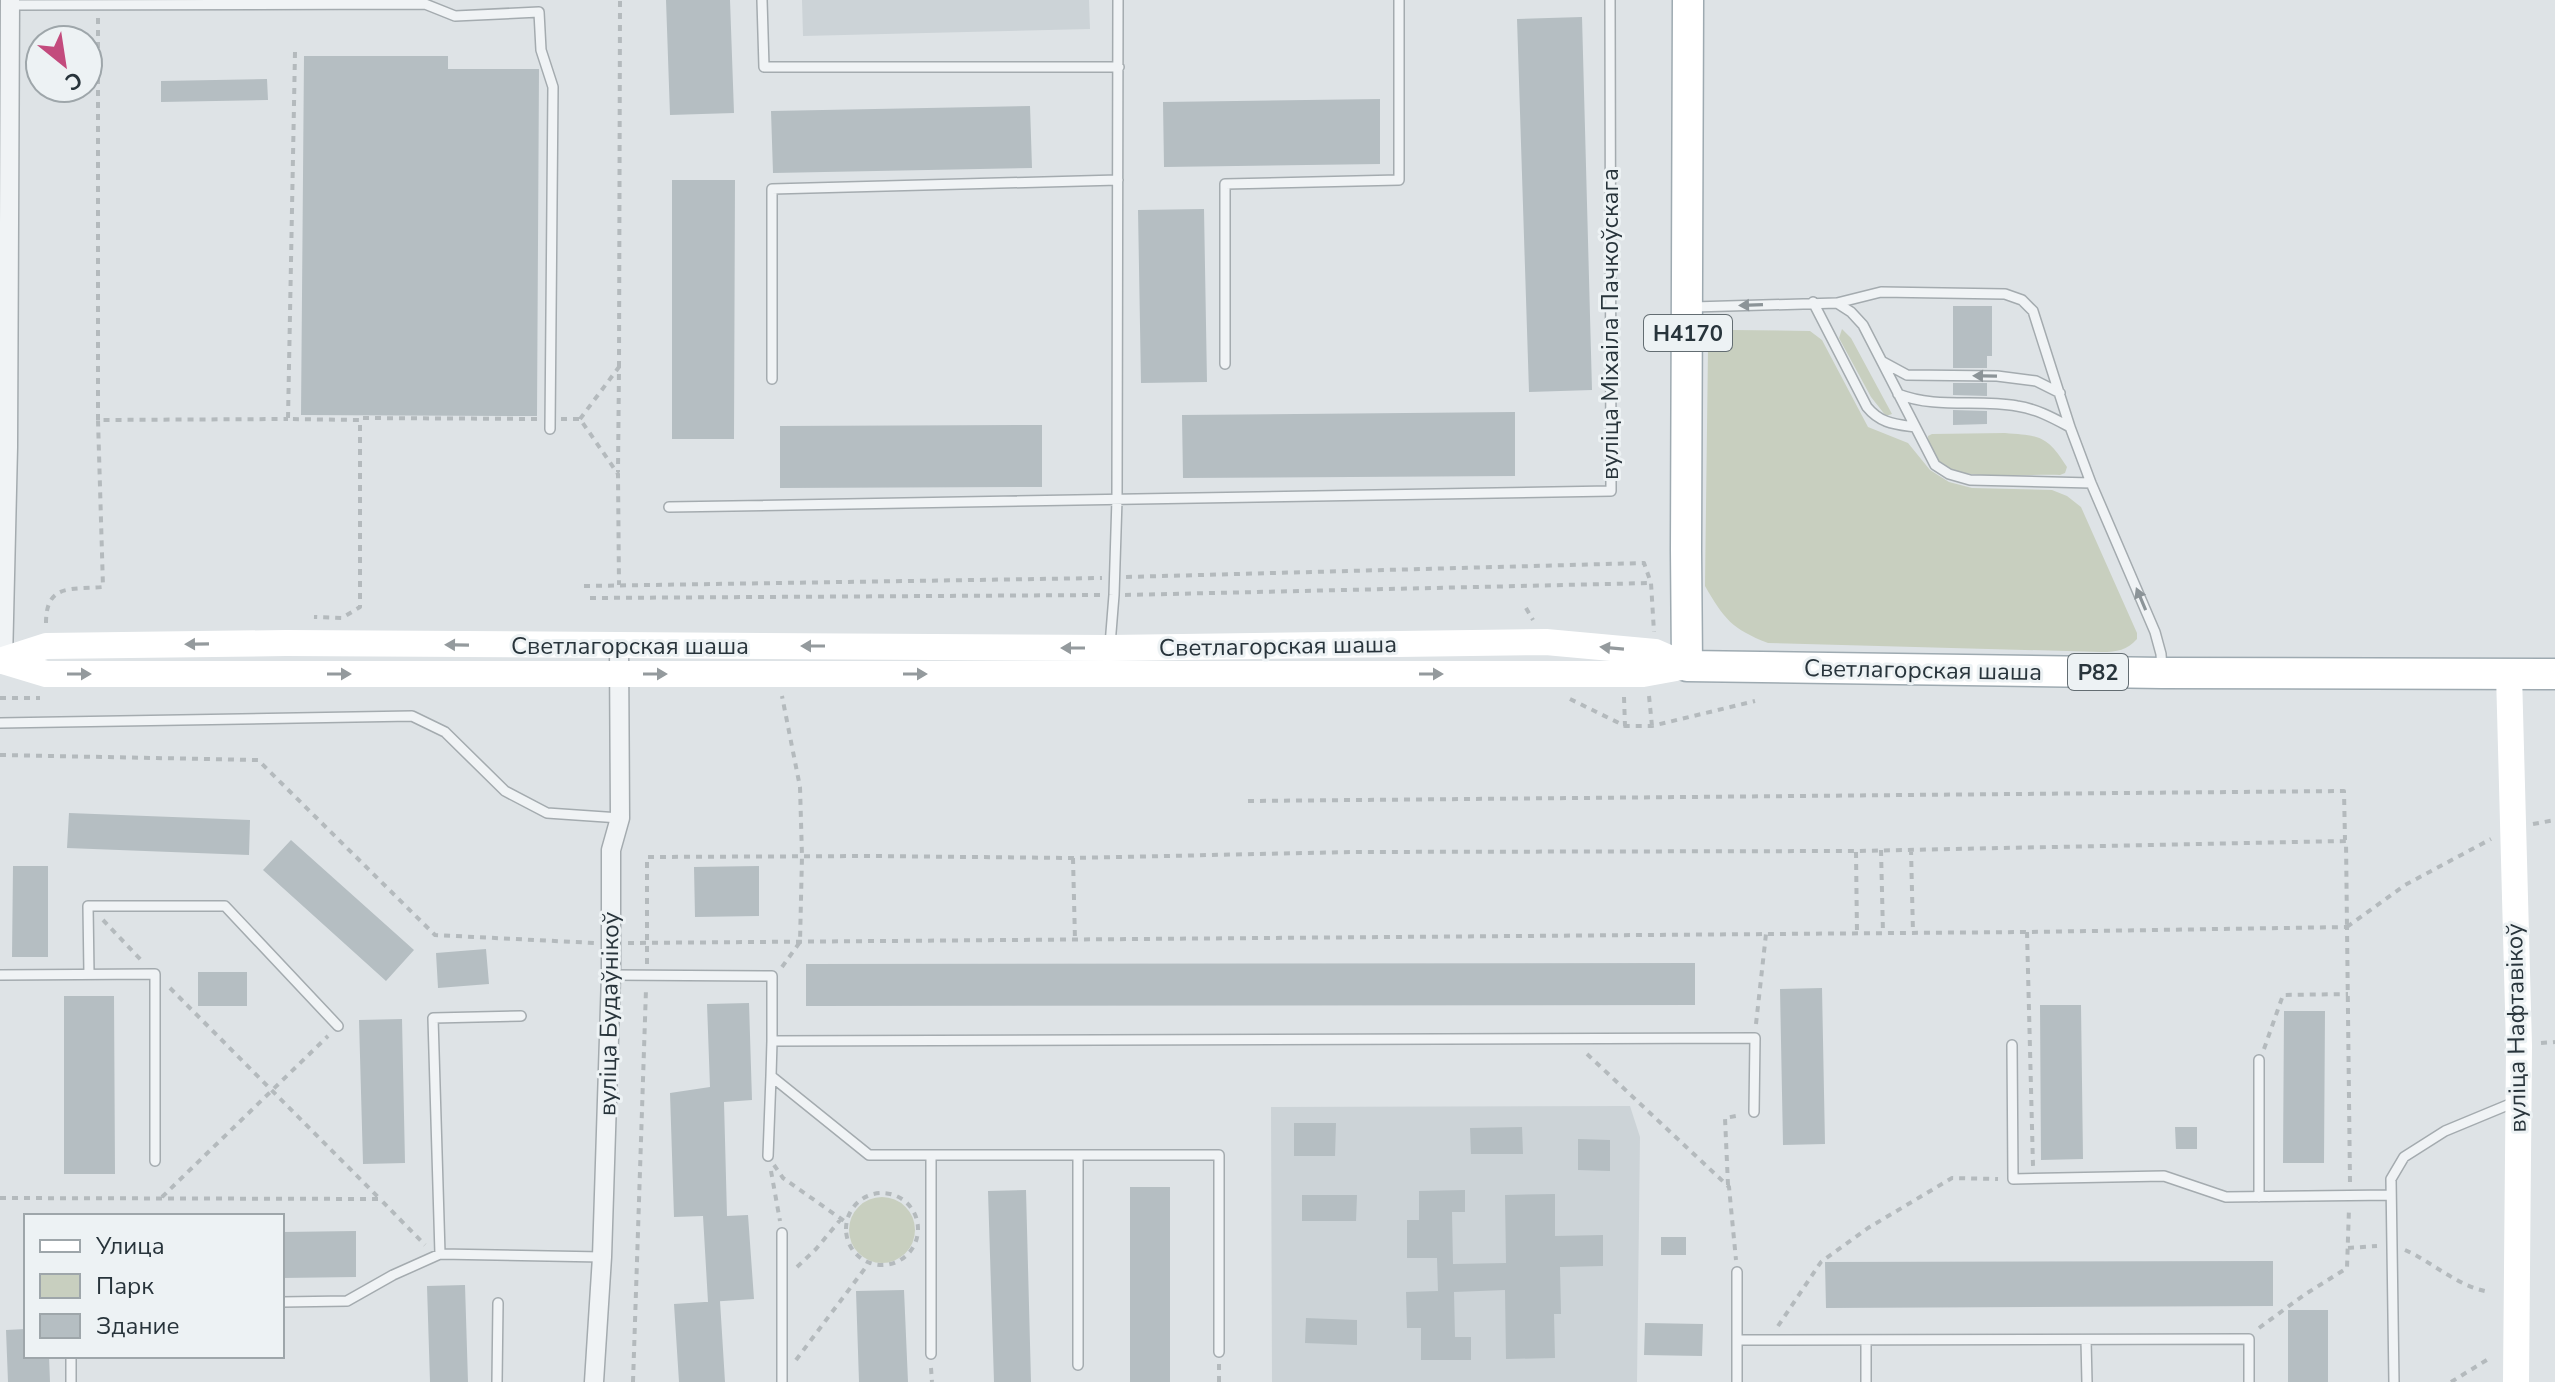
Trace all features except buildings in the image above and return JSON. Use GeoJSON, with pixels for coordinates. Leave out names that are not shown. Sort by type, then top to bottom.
{"type":"FeatureCollection","features":[{"type":"Feature","properties":{"kind":"main road","name":"Н4170"},"geometry":{"type":"LineString","coordinates":[[1687,666],[1688,0]]}},
{"type":"Feature","properties":{"kind":"main road","name":"Светлагорская шаша"},"geometry":{"type":"LineString","coordinates":[[2,661],[46,646],[302,643],[1110,648],[1546,642],[1655,652],[1687,666],[2162,673],[2555,674]]}},
{"type":"Feature","properties":{"kind":"main road"},"geometry":{"type":"LineString","coordinates":[[2,661],[46,674],[1643,674],[1687,666]]}},
{"type":"Feature","properties":{"kind":"main road","name":"вуліца Нафтавікоў"},"geometry":{"type":"LineString","coordinates":[[2509,674],[2519,1100],[2516,1382]]}},
{"type":"Feature","properties":{"kind":"street"},"geometry":{"type":"LineString","coordinates":[[2,661],[8,447],[10,3]]}},
{"type":"Feature","properties":{"kind":"street","name":"вуліца Будаўнікоў"},"geometry":{"type":"LineString","coordinates":[[594,1382],[602,1257],[611,975],[611,850],[620,818],[619,646]]}},
{"type":"Feature","properties":{"kind":"lane"},"geometry":{"type":"LineString","coordinates":[[762,0],[764,67],[1119,67]]}},
{"type":"Feature","properties":{"kind":"lane"},"geometry":{"type":"LineString","coordinates":[[1110,648],[1117,499],[1118,0]]}},
{"type":"Feature","properties":{"kind":"lane"},"geometry":{"type":"LineString","coordinates":[[1225,364],[1225,184],[1399,180],[1399,0]]}},
{"type":"Feature","properties":{"kind":"lane","name":"вуліца Міхаіла Пачкоўскага"},"geometry":{"type":"LineString","coordinates":[[1117,499],[1611,491],[1610,0]]}},
{"type":"Feature","properties":{"kind":"lane"},"geometry":{"type":"LineString","coordinates":[[10,3],[425,4],[455,16],[539,12],[541,50],[553,87],[550,424]]}},
{"type":"Feature","properties":{"kind":"lane"},"geometry":{"type":"LineString","coordinates":[[772,379],[772,189],[1118,180]]}},
{"type":"Feature","properties":{"kind":"lane"},"geometry":{"type":"LineString","coordinates":[[1689,307],[1837,303],[1881,292],[2005,294],[2022,300],[2033,311],[2091,483],[2155,632],[2162,673]]}},
{"type":"Feature","properties":{"kind":"lane"},"geometry":{"type":"LineString","coordinates":[[1813,302],[1874,417],[1886,423],[1914,427]]}},
{"type":"Feature","properties":{"kind":"lane"},"geometry":{"type":"LineString","coordinates":[[1837,303],[1863,325],[1935,465],[1949,474],[1970,480],[2091,483]]}},
{"type":"Feature","properties":{"kind":"lane"},"geometry":{"type":"LineString","coordinates":[[1883,362],[1907,375],[1997,376],[2036,381],[2060,393]]}},
{"type":"Feature","properties":{"kind":"lane"},"geometry":{"type":"LineString","coordinates":[[1898,394],[1933,402],[2016,406],[2044,413],[2070,427]]}},
{"type":"Feature","properties":{"kind":"lane"},"geometry":{"type":"LineString","coordinates":[[669,507],[1117,499]]}},
{"type":"Feature","properties":{"kind":"lane"},"geometry":{"type":"LineString","coordinates":[[0,723],[412,716],[445,732],[505,791],[547,813],[620,818]]}},
{"type":"Feature","properties":{"kind":"lane"},"geometry":{"type":"LineString","coordinates":[[89,974],[88,906],[225,906],[338,1026]]}},
{"type":"Feature","properties":{"kind":"lane"},"geometry":{"type":"LineString","coordinates":[[0,975],[155,974],[155,1161]]}},
{"type":"Feature","properties":{"kind":"lane"},"geometry":{"type":"LineString","coordinates":[[611,975],[772,976],[768,1156]]}},
{"type":"Feature","properties":{"kind":"lane"},"geometry":{"type":"LineString","coordinates":[[437,1254],[433,1018],[521,1016]]}},
{"type":"Feature","properties":{"kind":"lane"},"geometry":{"type":"LineString","coordinates":[[772,1041],[1755,1038],[1754,1112]]}},
{"type":"Feature","properties":{"kind":"lane"},"geometry":{"type":"LineString","coordinates":[[2012,1045],[2013,1179],[2164,1176],[2226,1197],[2391,1195]]}},
{"type":"Feature","properties":{"kind":"lane"},"geometry":{"type":"LineString","coordinates":[[2259,1060],[2259,1197]]}},
{"type":"Feature","properties":{"kind":"lane"},"geometry":{"type":"LineString","coordinates":[[771,1076],[869,1155],[1219,1155],[1219,1352]]}},
{"type":"Feature","properties":{"kind":"lane"},"geometry":{"type":"LineString","coordinates":[[2394,1382],[2391,1179],[2404,1157],[2445,1131],[2519,1100]]}},
{"type":"Feature","properties":{"kind":"lane"},"geometry":{"type":"LineString","coordinates":[[931,1155],[931,1354]]}},
{"type":"Feature","properties":{"kind":"lane"},"geometry":{"type":"LineString","coordinates":[[1078,1155],[1078,1365]]}},
{"type":"Feature","properties":{"kind":"lane"},"geometry":{"type":"LineString","coordinates":[[782,1233],[782,1380]]}},
{"type":"Feature","properties":{"kind":"lane"},"geometry":{"type":"LineString","coordinates":[[284,1302],[347,1301],[437,1254],[602,1257]]}},
{"type":"Feature","properties":{"kind":"lane"},"geometry":{"type":"LineString","coordinates":[[1737,1272],[1737,1382]]}},
{"type":"Feature","properties":{"kind":"lane"},"geometry":{"type":"LineString","coordinates":[[497,1382],[498,1303]]}},
{"type":"Feature","properties":{"kind":"lane"},"geometry":{"type":"LineString","coordinates":[[1737,1340],[2249,1339],[2249,1382]]}},
{"type":"Feature","properties":{"kind":"lane"},"geometry":{"type":"LineString","coordinates":[[1866,1340],[1866,1382]]}},
{"type":"Feature","properties":{"kind":"lane"},"geometry":{"type":"LineString","coordinates":[[2086,1340],[2087,1382]]}},
{"type":"Feature","properties":{"kind":"lane"},"geometry":{"type":"LineString","coordinates":[[71,1358],[71,1382]]}},
{"type":"Feature","properties":{"kind":"path"},"geometry":{"type":"LineString","coordinates":[[619,585],[620,0]]}},
{"type":"Feature","properties":{"kind":"path"},"geometry":{"type":"LineString","coordinates":[[46,646],[46,610],[51,597],[59,591],[103,587],[98,420],[98,5]]}},
{"type":"Feature","properties":{"kind":"path"},"geometry":{"type":"LineString","coordinates":[[288,419],[295,52]]}},
{"type":"Feature","properties":{"kind":"path"},"geometry":{"type":"LineString","coordinates":[[363,418],[550,424],[580,419],[619,367]]}},
{"type":"Feature","properties":{"kind":"path"},"geometry":{"type":"LineString","coordinates":[[580,419],[618,474]]}},
{"type":"Feature","properties":{"kind":"path"},"geometry":{"type":"LineString","coordinates":[[98,420],[360,420],[360,607],[342,618],[314,617]]}},
{"type":"Feature","properties":{"kind":"path"},"geometry":{"type":"LineString","coordinates":[[0,698],[46,698],[46,674]]}},
{"type":"Feature","properties":{"kind":"path"},"geometry":{"type":"LineString","coordinates":[[1624,692],[1625,726]]}},
{"type":"Feature","properties":{"kind":"path"},"geometry":{"type":"LineString","coordinates":[[1637,694],[1649,695],[1652,726]]}},
{"type":"Feature","properties":{"kind":"path"},"geometry":{"type":"LineString","coordinates":[[1570,699],[1625,726],[1652,726],[1755,701]]}},
{"type":"Feature","properties":{"kind":"path"},"geometry":{"type":"LineString","coordinates":[[773,980],[800,942],[800,787],[782,701]]}},
{"type":"Feature","properties":{"kind":"path"},"geometry":{"type":"LineString","coordinates":[[0,755],[258,760],[435,935],[611,943],[2347,927],[2405,885],[2513,827],[2555,820]]}},
{"type":"Feature","properties":{"kind":"path"},"geometry":{"type":"LineString","coordinates":[[1248,801],[2344,791],[2350,1195],[2347,1268],[2244,1339]]}},
{"type":"Feature","properties":{"kind":"path"},"geometry":{"type":"LineString","coordinates":[[633,1382],[647,857],[1073,858],[1350,852],[1856,851],[2346,841]]}},
{"type":"Feature","properties":{"kind":"path"},"geometry":{"type":"LineString","coordinates":[[1911,849],[1913,933]]}},
{"type":"Feature","properties":{"kind":"path"},"geometry":{"type":"LineString","coordinates":[[1881,850],[1883,933]]}},
{"type":"Feature","properties":{"kind":"path"},"geometry":{"type":"LineString","coordinates":[[1856,851],[1857,933]]}},
{"type":"Feature","properties":{"kind":"path"},"geometry":{"type":"LineString","coordinates":[[1073,858],[1075,940]]}},
{"type":"Feature","properties":{"kind":"path"},"geometry":{"type":"LineString","coordinates":[[88,906],[437,1254]]}},
{"type":"Feature","properties":{"kind":"path"},"geometry":{"type":"LineString","coordinates":[[2027,932],[2033,1179]]}},
{"type":"Feature","properties":{"kind":"path"},"geometry":{"type":"LineString","coordinates":[[1755,1038],[1766,934]]}},
{"type":"Feature","properties":{"kind":"path"},"geometry":{"type":"LineString","coordinates":[[2259,1060],[2283,995],[2348,994]]}},
{"type":"Feature","properties":{"kind":"path"},"geometry":{"type":"LineString","coordinates":[[160,1199],[338,1026]]}},
{"type":"Feature","properties":{"kind":"path"},"geometry":{"type":"LineString","coordinates":[[1571,1038],[1729,1187]]}},
{"type":"Feature","properties":{"kind":"path"},"geometry":{"type":"LineString","coordinates":[[1737,1272],[1725,1118],[1754,1112]]}},
{"type":"Feature","properties":{"kind":"path"},"geometry":{"type":"LineString","coordinates":[[768,1156],[783,1178],[847,1223]]}},
{"type":"Feature","properties":{"kind":"path"},"geometry":{"type":"LineString","coordinates":[[768,1156],[782,1233]]}},
{"type":"Feature","properties":{"kind":"path"},"geometry":{"type":"LineString","coordinates":[[1768,1340],[1821,1262],[1868,1228],[1952,1178],[2013,1179]]}},
{"type":"Feature","properties":{"kind":"path"},"geometry":{"type":"LineString","coordinates":[[875,1194],[896,1196],[912,1209],[918,1229],[912,1249],[902,1259],[889,1265],[869,1263],[852,1249],[847,1237],[847,1223],[857,1204],[875,1194]]}},
{"type":"Feature","properties":{"kind":"path"},"geometry":{"type":"LineString","coordinates":[[0,1198],[380,1199]]}},
{"type":"Feature","properties":{"kind":"path"},"geometry":{"type":"LineString","coordinates":[[782,1279],[816,1249],[841,1219]]}},
{"type":"Feature","properties":{"kind":"path"},"geometry":{"type":"LineString","coordinates":[[2348,1248],[2391,1244],[2420,1257],[2472,1289],[2490,1292]]}},
{"type":"Feature","properties":{"kind":"path"},"geometry":{"type":"LineString","coordinates":[[782,1380],[869,1263]]}},
{"type":"Feature","properties":{"kind":"path"},"geometry":{"type":"LineString","coordinates":[[2451,1382],[2490,1358]]}},
{"type":"Feature","properties":{"kind":"shaded area"},"geometry":{"type":"Polygon","coordinates":[[[802,0],[1089,0],[1090,29],[803,36],[802,0]]]}},
{"type":"Feature","properties":{"kind":"shaded area"},"geometry":{"type":"Polygon","coordinates":[[[1630,1106],[1640,1137],[1637,1382],[1272,1382],[1271,1107],[1630,1106]]]}},
{"type":"Feature","properties":{"kind":"green space"},"geometry":{"type":"Polygon","coordinates":[[[1842,329],[1851,338],[1892,414],[1886,416],[1871,397],[1839,338],[1842,329]]]}},
{"type":"Feature","properties":{"kind":"green space"},"geometry":{"type":"Polygon","coordinates":[[[1732,330],[1810,331],[1822,340],[1868,427],[1908,443],[1930,470],[1949,482],[1972,488],[2052,490],[2067,496],[2081,507],[2137,639],[2129,646],[2112,652],[1768,643],[1737,628],[1724,615],[1705,586],[1708,349],[1719,335],[1732,330]]]}},
{"type":"Feature","properties":{"kind":"green space"},"geometry":{"type":"Polygon","coordinates":[[[2005,433],[2035,437],[2048,443],[2067,467],[2065,473],[1963,473],[1943,465],[1935,456],[1928,436],[1932,434],[2005,433]]]}},
{"type":"Feature","properties":{"kind":"green space"},"geometry":{"type":"Polygon","coordinates":[[[876,1197],[888,1197],[900,1202],[910,1212],[915,1230],[913,1243],[900,1258],[888,1263],[876,1263],[864,1258],[854,1248],[849,1236],[849,1224],[854,1212],[864,1202],[876,1197]]]}}]}
